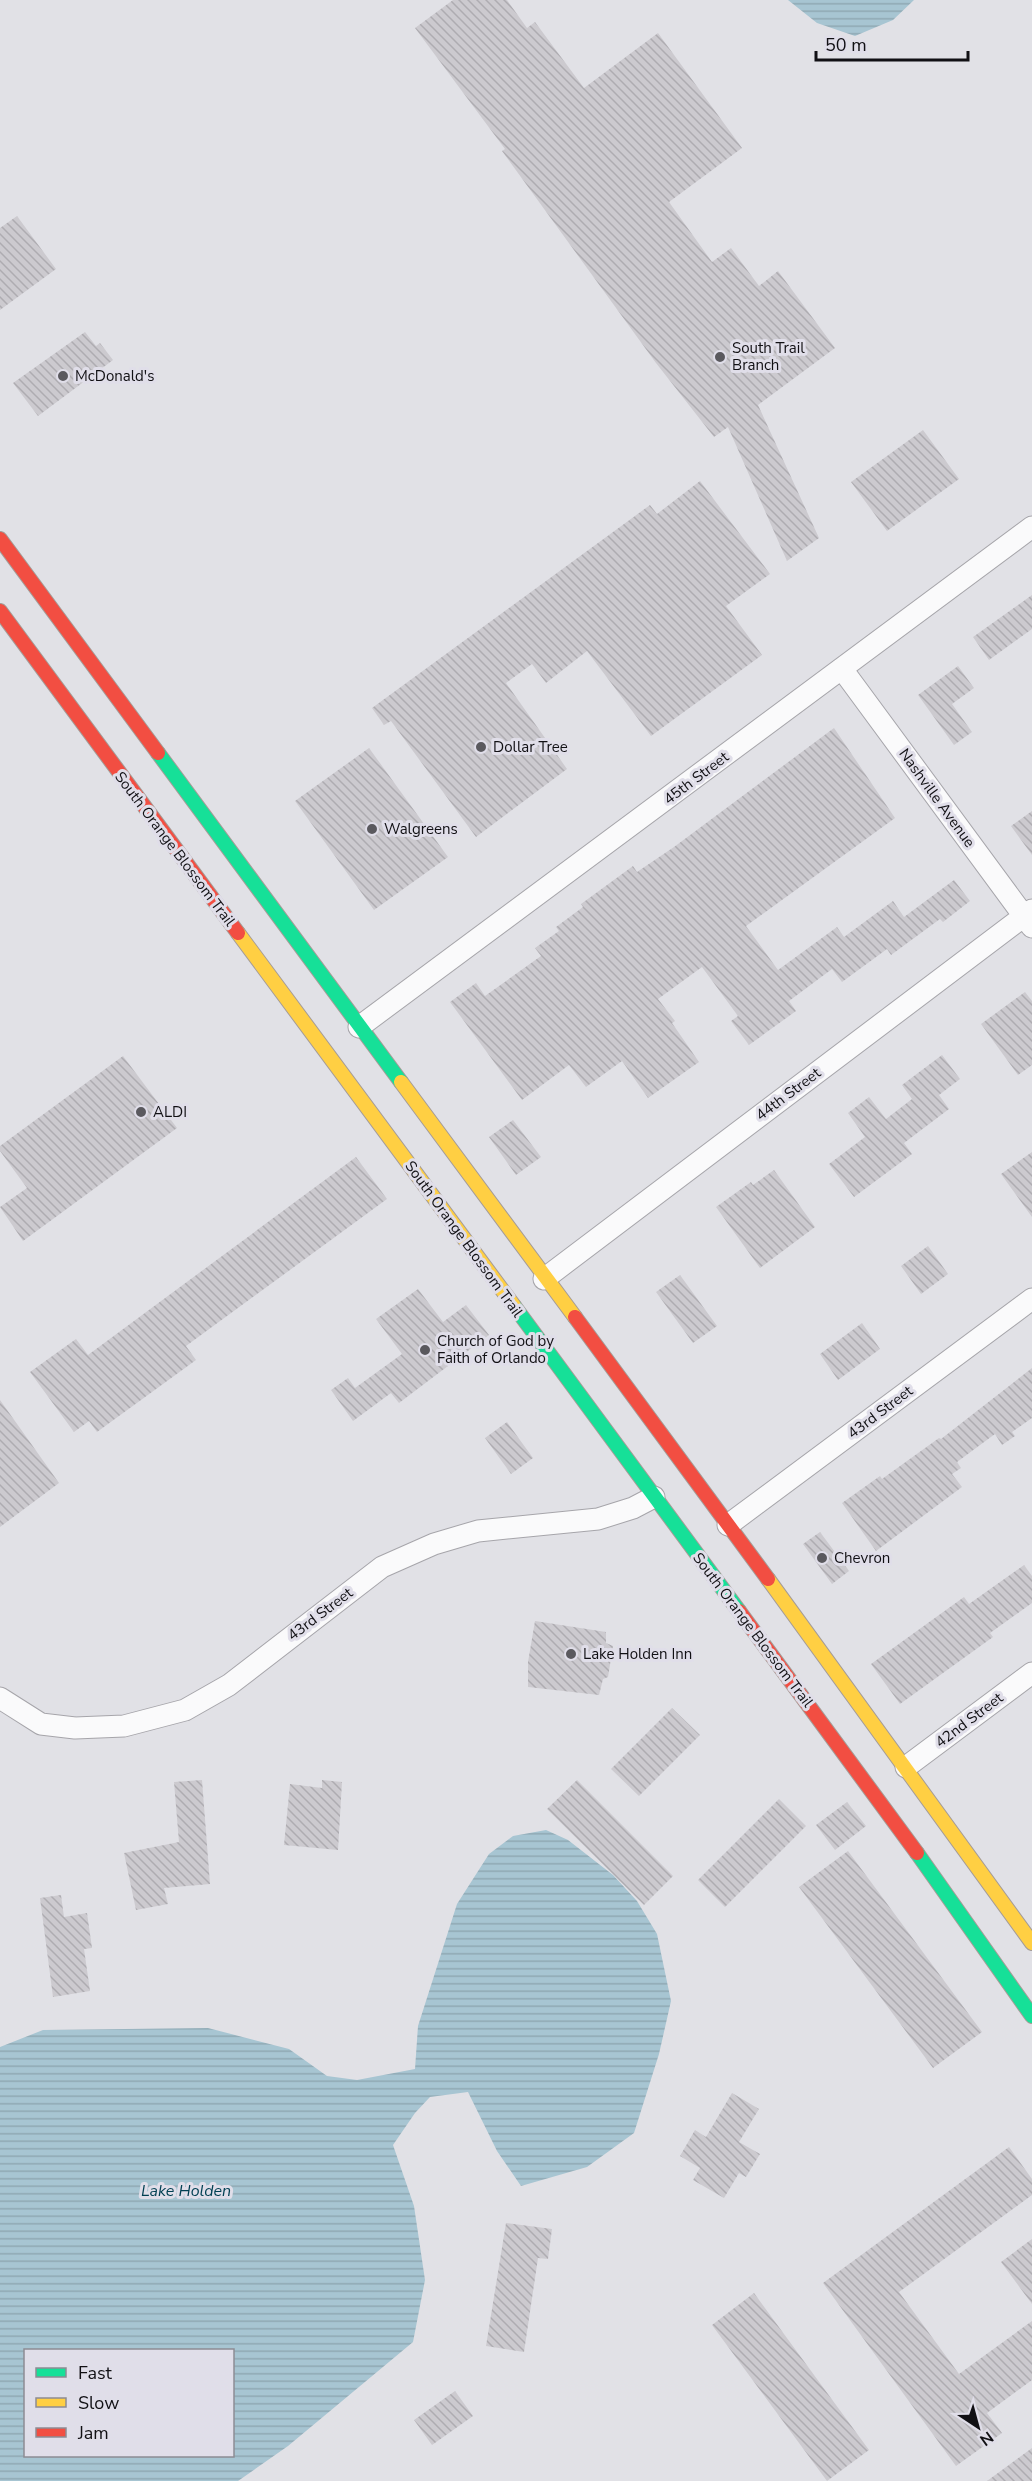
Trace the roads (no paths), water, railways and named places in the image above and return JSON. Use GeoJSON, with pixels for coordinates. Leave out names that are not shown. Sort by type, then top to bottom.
{"type":"FeatureCollection","features":[{"type":"Feature","properties":{"kind":"main road"},"geometry":{"type":"LineString","coordinates":[[0,539],[906,1767],[1032,1943]]}},
{"type":"Feature","properties":{"kind":"main road","name":"South Orange Blossom Trail"},"geometry":{"type":"LineString","coordinates":[[0,610],[253,954],[349,1075],[654,1497],[875,1794],[1032,2016]]}},
{"type":"Feature","properties":{"kind":"main road"},"geometry":{"type":"LineString","coordinates":[[253,954],[297,989]]}},
{"type":"Feature","properties":{"kind":"main road"},"geometry":{"type":"LineString","coordinates":[[333,1017],[359,1028]]}},
{"type":"Feature","properties":{"kind":"main road"},"geometry":{"type":"LineString","coordinates":[[382,1080],[420,1110]]}},
{"type":"Feature","properties":{"kind":"main road"},"geometry":{"type":"LineString","coordinates":[[1011,1987],[1032,2000]]}},
{"type":"Feature","properties":{"kind":"street","name":"45th Street"},"geometry":{"type":"LineString","coordinates":[[359,1028],[1032,527]]}},
{"type":"Feature","properties":{"kind":"street","name":"Nashville Avenue"},"geometry":{"type":"LineString","coordinates":[[842,669],[1029,918]]}},
{"type":"Feature","properties":{"kind":"street","name":"44th Street"},"geometry":{"type":"LineString","coordinates":[[544,1279],[1029,918]]}},
{"type":"Feature","properties":{"kind":"street","name":"43rd Street"},"geometry":{"type":"LineString","coordinates":[[728,1525],[1032,1299]]}},
{"type":"Feature","properties":{"kind":"street","name":"43rd Street"},"geometry":{"type":"LineString","coordinates":[[0,1698],[41,1724],[75,1728],[124,1726],[185,1710],[229,1684],[382,1567],[434,1544],[478,1531],[598,1519],[633,1508],[654,1497]]}},
{"type":"Feature","properties":{"kind":"street","name":"42nd Street"},"geometry":{"type":"LineString","coordinates":[[906,1767],[1032,1673]]}},
{"type":"Feature","properties":{"kind":"water"},"geometry":{"type":"Polygon","coordinates":[[[788,0],[914,0],[893,20],[855,36],[817,23],[788,0]]]}},
{"type":"Feature","properties":{"kind":"water","name":"Lake Holden"},"geometry":{"type":"Polygon","coordinates":[[[546,1830],[568,1840],[613,1875],[637,1901],[657,1934],[671,2001],[659,2054],[634,2133],[587,2167],[521,2186],[497,2151],[468,2092],[430,2097],[415,2113],[393,2145],[414,2206],[425,2280],[413,2342],[288,2446],[238,2481],[0,2481],[0,2047],[43,2030],[208,2028],[289,2049],[327,2076],[357,2080],[415,2069],[418,2026],[457,1904],[489,1854],[513,1836],[546,1830]]]}},
{"type":"Feature","properties":{"kind":"place","name":"South Trail Branch"},"geometry":{"type":"Point","coordinates":[720,357]}},
{"type":"Feature","properties":{"kind":"place","name":"McDonald's"},"geometry":{"type":"Point","coordinates":[63,376]}},
{"type":"Feature","properties":{"kind":"place","name":"Dollar Tree"},"geometry":{"type":"Point","coordinates":[481,747]}},
{"type":"Feature","properties":{"kind":"place","name":"Walgreens"},"geometry":{"type":"Point","coordinates":[372,829]}},
{"type":"Feature","properties":{"kind":"place","name":"ALDI"},"geometry":{"type":"Point","coordinates":[141,1112]}},
{"type":"Feature","properties":{"kind":"place","name":"Church of God by Faith of Orlando"},"geometry":{"type":"Point","coordinates":[425,1350]}},
{"type":"Feature","properties":{"kind":"place","name":"Chevron"},"geometry":{"type":"Point","coordinates":[822,1558]}},
{"type":"Feature","properties":{"kind":"place","name":"Lake Holden Inn"},"geometry":{"type":"Point","coordinates":[571,1654]}}]}
